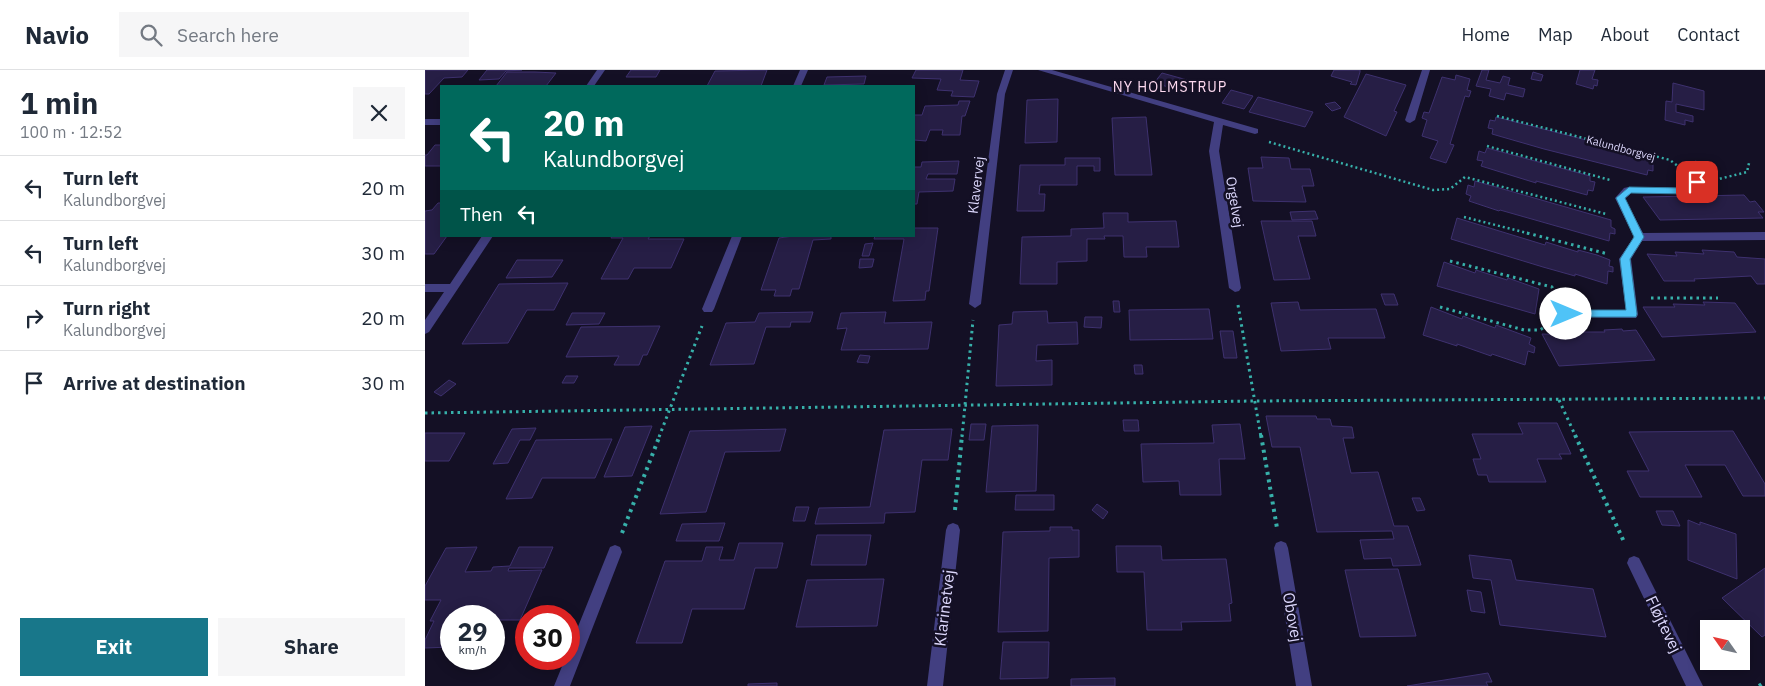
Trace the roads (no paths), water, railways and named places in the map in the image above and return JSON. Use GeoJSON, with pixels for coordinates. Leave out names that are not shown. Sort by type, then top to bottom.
{"type":"FeatureCollection","features":[{"type":"Feature","properties":{"kind":"street"},"geometry":{"type":"LineString","coordinates":[[591,85],[601,70]]}},
{"type":"Feature","properties":{"kind":"street"},"geometry":{"type":"LineString","coordinates":[[797,85],[803,70]]}},
{"type":"Feature","properties":{"kind":"street","name":"Klavervej"},"geometry":{"type":"LineString","coordinates":[[975,304],[1001,94],[1009,70]]}},
{"type":"Feature","properties":{"kind":"street"},"geometry":{"type":"LineString","coordinates":[[1043,70],[1255,130]]}},
{"type":"Feature","properties":{"kind":"street"},"geometry":{"type":"LineString","coordinates":[[1410,120],[1426,70]]}},
{"type":"Feature","properties":{"kind":"street","name":"Orgelvej"},"geometry":{"type":"LineString","coordinates":[[1219,120],[1214,151],[1235,288]]}},
{"type":"Feature","properties":{"kind":"street"},"geometry":{"type":"LineString","coordinates":[[425,122],[440,122]]}},
{"type":"Feature","properties":{"kind":"street"},"geometry":{"type":"LineString","coordinates":[[1639,237],[1620,198],[1629,190],[1687,191],[1697,182]]}},
{"type":"Feature","properties":{"kind":"street"},"geometry":{"type":"LineString","coordinates":[[1639,237],[1765,236]]}},
{"type":"Feature","properties":{"kind":"street"},"geometry":{"type":"LineString","coordinates":[[425,329],[487,237]]}},
{"type":"Feature","properties":{"kind":"street"},"geometry":{"type":"LineString","coordinates":[[709,309],[737,237]]}},
{"type":"Feature","properties":{"kind":"street"},"geometry":{"type":"LineString","coordinates":[[1566,314],[1632,314],[1625,259],[1639,237]]}},
{"type":"Feature","properties":{"kind":"street"},"geometry":{"type":"LineString","coordinates":[[425,288],[453,288]]}},
{"type":"Feature","properties":{"kind":"street","name":"Klarinetvej"},"geometry":{"type":"LineString","coordinates":[[935,686],[953,530]]}},
{"type":"Feature","properties":{"kind":"street","name":"Obovej"},"geometry":{"type":"LineString","coordinates":[[1281,548],[1305,686]]}},
{"type":"Feature","properties":{"kind":"street"},"geometry":{"type":"LineString","coordinates":[[562,686],[615,552]]}},
{"type":"Feature","properties":{"kind":"street","name":"Fløjtevej"},"geometry":{"type":"LineString","coordinates":[[1634,563],[1695,686]]}},
{"type":"Feature","properties":{"kind":"district","name":"NY HOLMSTRUP"},"geometry":{"type":"Point","coordinates":[1170,87]}}]}
